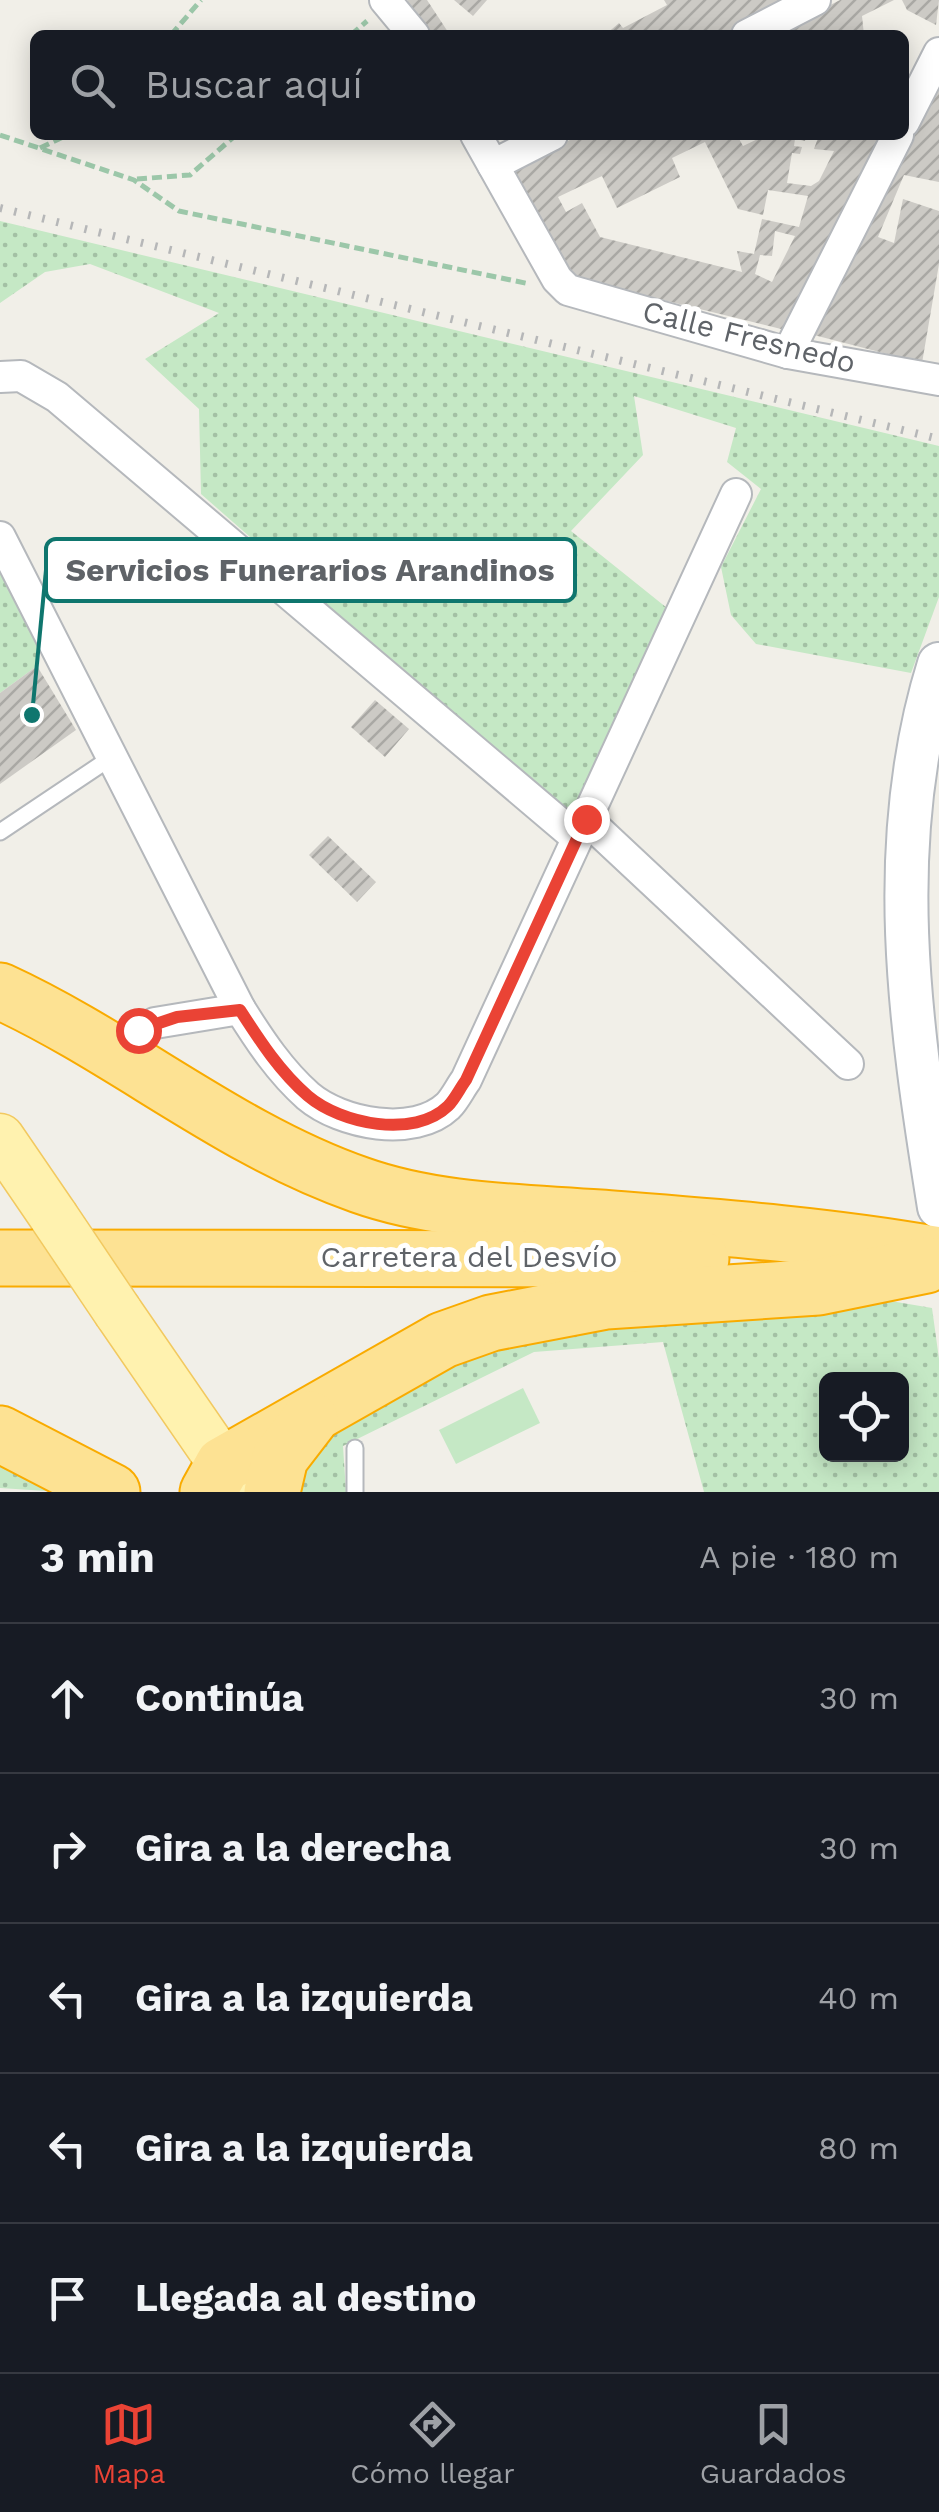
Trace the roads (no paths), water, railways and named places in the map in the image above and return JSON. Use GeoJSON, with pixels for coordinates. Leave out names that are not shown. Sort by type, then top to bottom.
{"type":"FeatureCollection","features":[{"type":"Feature","properties":{"kind":"highway"},"geometry":{"type":"LineString","coordinates":[[0,991],[57,1017],[280,1155],[362,1186],[453,1207],[825,1235],[939,1259]]}},
{"type":"Feature","properties":{"kind":"highway","name":"Carretera del Desvío"},"geometry":{"type":"LineString","coordinates":[[0,1258],[939,1259]]}},
{"type":"Feature","properties":{"kind":"highway"},"geometry":{"type":"LineString","coordinates":[[224,1483],[316,1413],[443,1340],[491,1323],[606,1302],[818,1287],[939,1259]]}},
{"type":"Feature","properties":{"kind":"highway"},"geometry":{"type":"LineString","coordinates":[[272,1492],[280,1458],[316,1413]]}},
{"type":"Feature","properties":{"kind":"highway"},"geometry":{"type":"LineString","coordinates":[[0,1434],[112,1492]]}},
{"type":"Feature","properties":{"kind":"main road"},"geometry":{"type":"LineString","coordinates":[[0,1138],[118,1312],[224,1483]]}},
{"type":"Feature","properties":{"kind":"street"},"geometry":{"type":"LineString","coordinates":[[756,30],[815,0]]}},
{"type":"Feature","properties":{"kind":"street"},"geometry":{"type":"LineString","coordinates":[[388,1],[410,30]]}},
{"type":"Feature","properties":{"kind":"street"},"geometry":{"type":"LineString","coordinates":[[909,112],[939,53]]}},
{"type":"Feature","properties":{"kind":"street"},"geometry":{"type":"LineString","coordinates":[[479,140],[494,165],[542,140]]}},
{"type":"Feature","properties":{"kind":"street"},"geometry":{"type":"LineString","coordinates":[[788,353],[895,140]]}},
{"type":"Feature","properties":{"kind":"street","name":"Calle Fresnedo"},"geometry":{"type":"LineString","coordinates":[[494,165],[564,288],[788,353],[938,375]]}},
{"type":"Feature","properties":{"kind":"street"},"geometry":{"type":"LineString","coordinates":[[0,376],[22,376],[58,396],[581,829],[848,1064]]}},
{"type":"Feature","properties":{"kind":"street"},"geometry":{"type":"LineString","coordinates":[[0,537],[240,1010],[270,1055],[312,1100],[364,1122],[410,1124],[446,1108],[466,1080],[736,494]]}},
{"type":"Feature","properties":{"kind":"street"},"geometry":{"type":"LineString","coordinates":[[938,1199],[908,1007],[905,918],[906,840],[939,664]]}},
{"type":"Feature","properties":{"kind":"street"},"geometry":{"type":"LineString","coordinates":[[107,1047],[155,1022],[240,1010]]}},
{"type":"Feature","properties":{"kind":"lane"},"geometry":{"type":"LineString","coordinates":[[0,832],[112,757]]}},
{"type":"Feature","properties":{"kind":"lane"},"geometry":{"type":"LineString","coordinates":[[355,1492],[356,1448]]}},
{"type":"Feature","properties":{"kind":"railway"},"geometry":{"type":"LineString","coordinates":[[0,208],[939,439]]}},
{"type":"Feature","properties":{"kind":"place","name":"Servicios Funerarios Arandinos"},"geometry":{"type":"Point","coordinates":[32,715]}}]}
